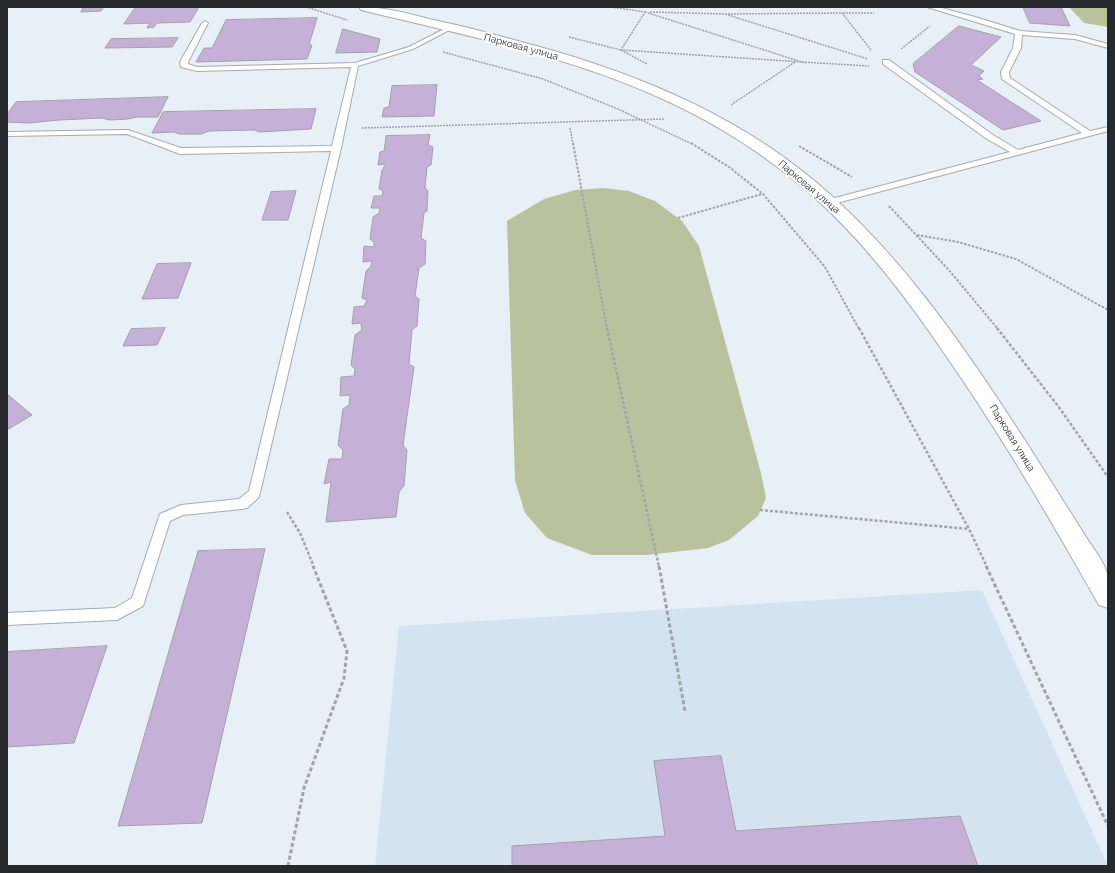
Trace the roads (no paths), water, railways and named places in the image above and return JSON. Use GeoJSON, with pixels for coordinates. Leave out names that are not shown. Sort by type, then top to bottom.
{"type":"FeatureCollection","features":[{"type":"Feature","properties":{"kind":"street","name":"Парковая улица"},"geometry":{"type":"LineString","coordinates":[[365,7],[585,64],[641,85],[705,115],[769,154],[830,202],[870,244],[916,297],[984,393],[1069,529],[1108,597]]}},
{"type":"Feature","properties":{"kind":"lane"},"geometry":{"type":"LineString","coordinates":[[930,7],[948,11],[1019,33],[1074,37],[1108,46]]}},
{"type":"Feature","properties":{"kind":"lane"},"geometry":{"type":"LineString","coordinates":[[205,23],[184,62],[184,65],[189,68],[355,65],[402,52],[450,28]]}},
{"type":"Feature","properties":{"kind":"lane"},"geometry":{"type":"LineString","coordinates":[[1019,33],[1017,48],[1005,72],[1006,79],[1089,134]]}},
{"type":"Feature","properties":{"kind":"lane"},"geometry":{"type":"LineString","coordinates":[[886,62],[990,136],[1017,153]]}},
{"type":"Feature","properties":{"kind":"lane"},"geometry":{"type":"LineString","coordinates":[[7,619],[117,614],[138,602],[165,518],[181,510],[242,504],[255,493],[337,148],[355,65]]}},
{"type":"Feature","properties":{"kind":"lane"},"geometry":{"type":"LineString","coordinates":[[830,202],[1108,129]]}},
{"type":"Feature","properties":{"kind":"lane"},"geometry":{"type":"LineString","coordinates":[[7,134],[128,132],[180,151],[337,148]]}}]}
